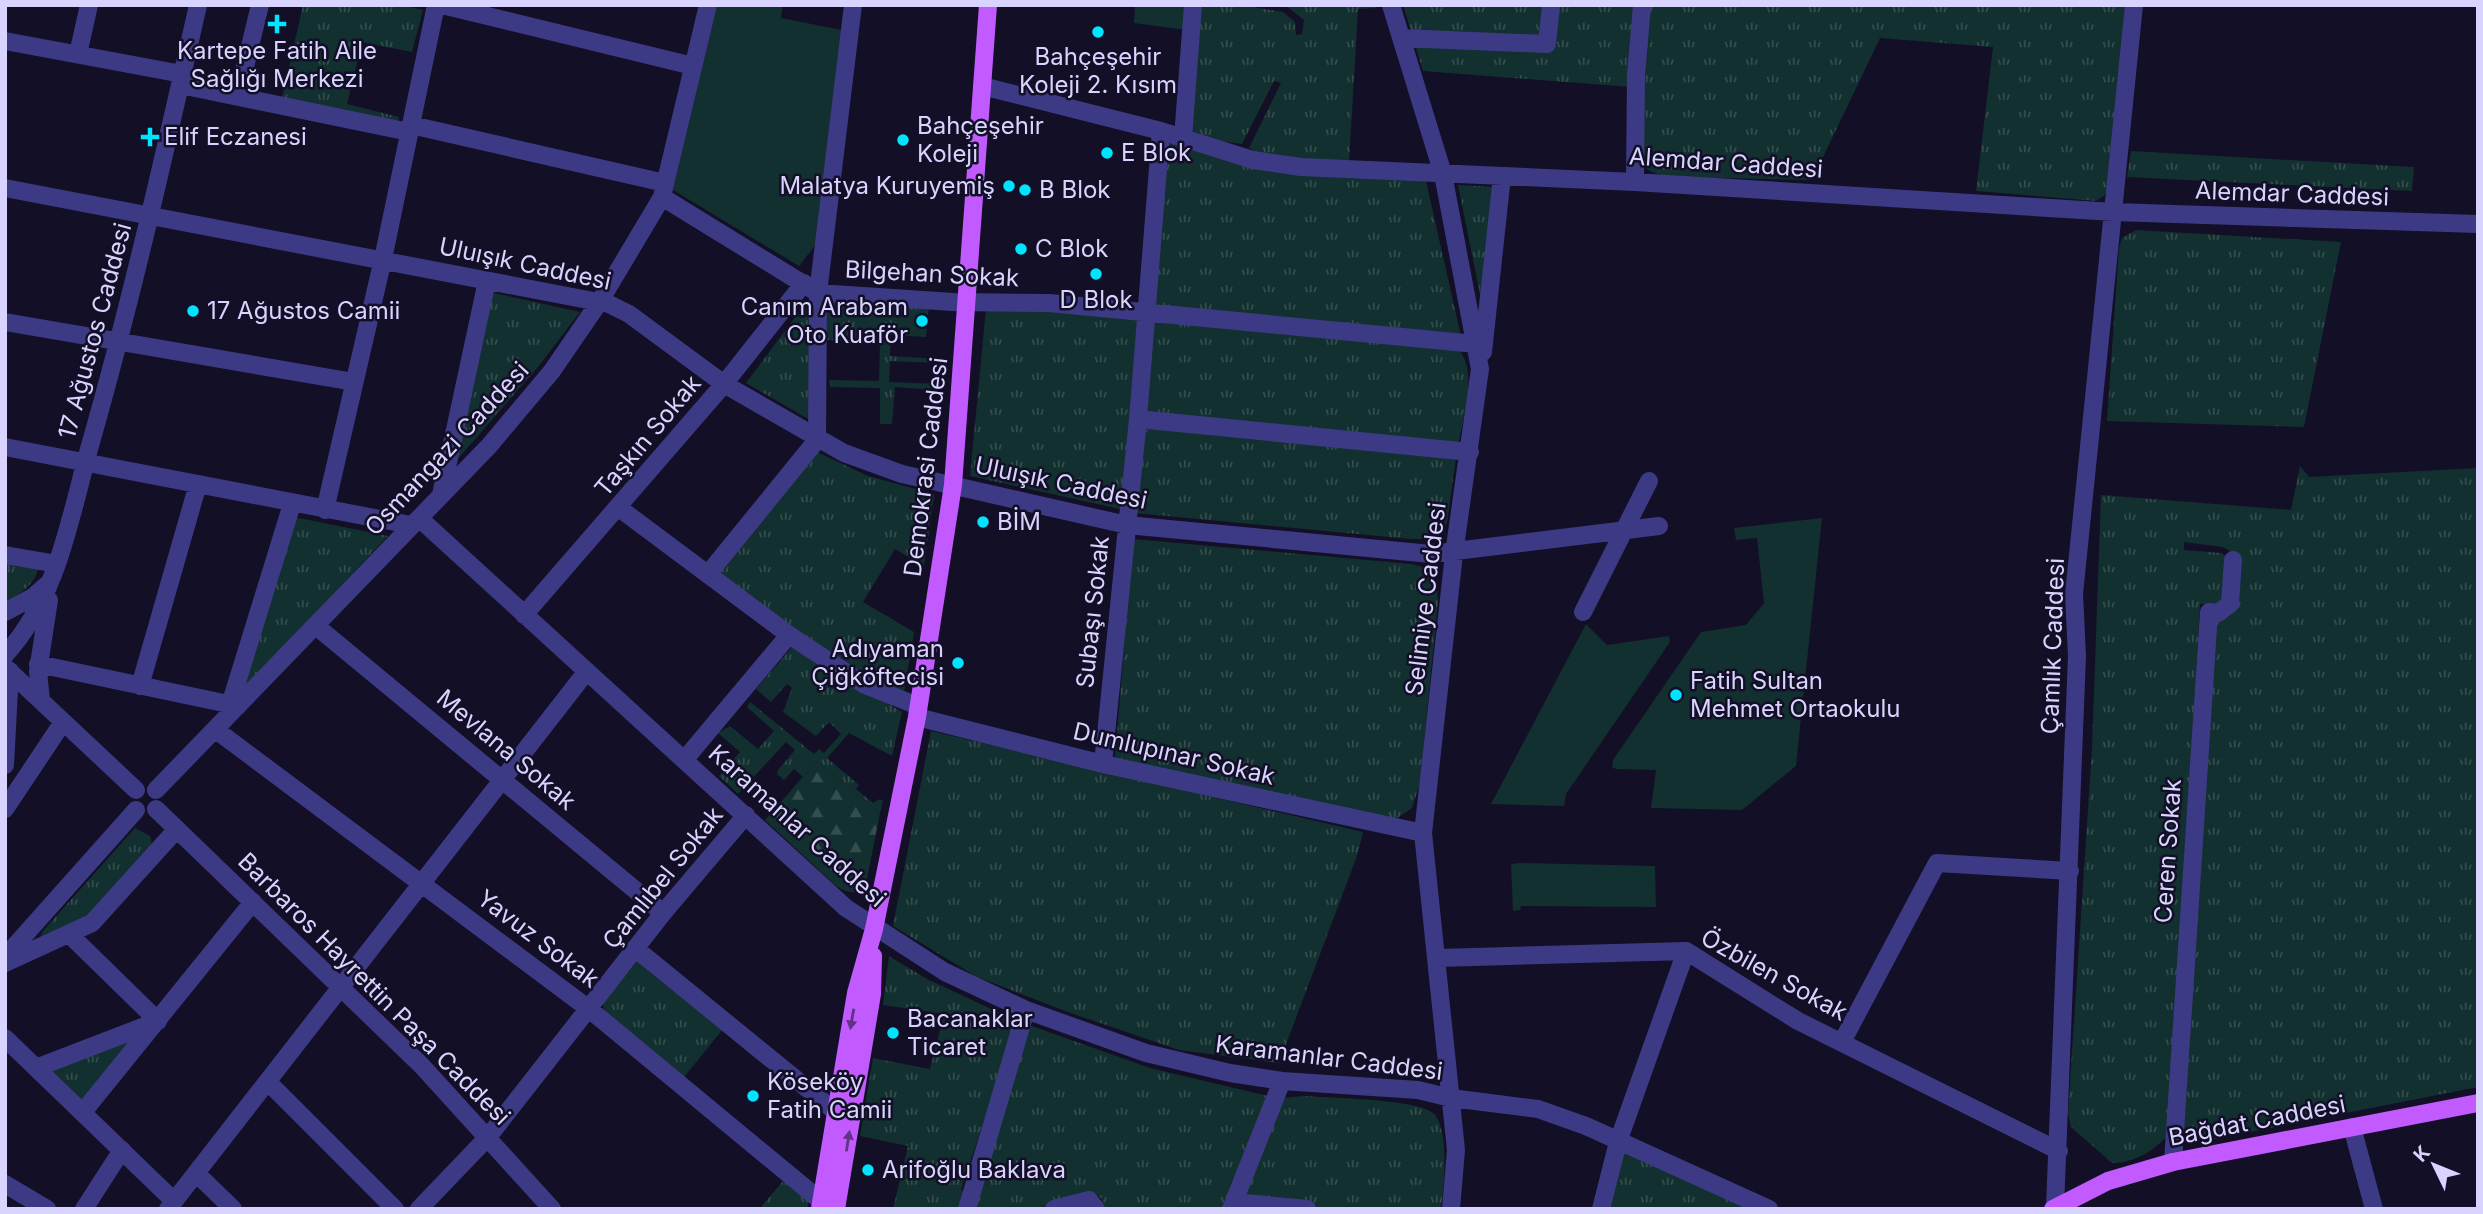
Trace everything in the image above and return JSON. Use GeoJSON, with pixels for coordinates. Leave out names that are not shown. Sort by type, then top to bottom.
{"type":"FeatureCollection","features":[{"type":"Feature","properties":{"kind":"main road","name":"Demokrasi Caddesi"},"geometry":{"type":"LineString","coordinates":[[826,1206],[836,1112],[856,993],[874,929],[917,711],[953,485],[988,5]]}},
{"type":"Feature","properties":{"kind":"main road","name":"Demokrasi Caddesi"},"geometry":{"type":"LineString","coordinates":[[826,1206],[872,994],[874,929]]}},
{"type":"Feature","properties":{"kind":"main road","name":"Bağdat Caddesi"},"geometry":{"type":"LineString","coordinates":[[2054,1208],[2108,1181],[2173,1162],[2478,1103]]}},
{"type":"Feature","properties":{"kind":"street"},"geometry":{"type":"LineString","coordinates":[[78,54],[89,5]]}},
{"type":"Feature","properties":{"kind":"street","name":"17 Ağustos Caddesi"},"geometry":{"type":"LineString","coordinates":[[7,664],[34,620],[55,571],[120,341],[198,5]]}},
{"type":"Feature","properties":{"kind":"street"},"geometry":{"type":"LineString","coordinates":[[238,96],[260,5]]}},
{"type":"Feature","properties":{"kind":"street"},"geometry":{"type":"LineString","coordinates":[[325,510],[383,259],[436,5]]}},
{"type":"Feature","properties":{"kind":"street"},"geometry":{"type":"LineString","coordinates":[[442,5],[693,66]]}},
{"type":"Feature","properties":{"kind":"street","name":"Osmangazi Caddesi"},"geometry":{"type":"LineString","coordinates":[[156,790],[216,730],[234,705],[316,626],[513,419],[600,302],[664,190],[708,5]]}},
{"type":"Feature","properties":{"kind":"street"},"geometry":{"type":"LineString","coordinates":[[708,574],[817,440],[811,288],[853,5]]}},
{"type":"Feature","properties":{"kind":"street"},"geometry":{"type":"LineString","coordinates":[[1183,138],[1193,5]]}},
{"type":"Feature","properties":{"kind":"street","name":"Selimiye Caddesi"},"geometry":{"type":"LineString","coordinates":[[1391,5],[1443,174],[1480,369],[1471,453],[1454,554],[1423,833],[1456,1150],[1451,1209]]}},
{"type":"Feature","properties":{"kind":"street"},"geometry":{"type":"LineString","coordinates":[[1401,38],[1546,44],[1551,5]]}},
{"type":"Feature","properties":{"kind":"street"},"geometry":{"type":"LineString","coordinates":[[1635,182],[1636,75],[1642,5]]}},
{"type":"Feature","properties":{"kind":"street","name":"Çamlık Caddesi"},"geometry":{"type":"LineString","coordinates":[[2054,1208],[2059,1151],[2070,871],[2077,656],[2074,594],[2134,5]]}},
{"type":"Feature","properties":{"kind":"street","name":"Bilgehan Sokak"},"geometry":{"type":"LineString","coordinates":[[5,41],[78,54],[182,79],[238,96],[410,128],[664,190],[811,288],[967,302],[1049,303],[1476,344]]}},
{"type":"Feature","properties":{"kind":"street","name":"Alemdar Caddesi"},"geometry":{"type":"LineString","coordinates":[[982,86],[1282,165],[1635,182],[2114,212],[2478,224]]}},
{"type":"Feature","properties":{"kind":"street","name":"Subaşı Sokak"},"geometry":{"type":"LineString","coordinates":[[1103,764],[1139,419],[1161,131]]}},
{"type":"Feature","properties":{"kind":"street"},"geometry":{"type":"LineString","coordinates":[[1480,369],[1490,308],[1502,176]]}},
{"type":"Feature","properties":{"kind":"street","name":"Uluışık Caddesi"},"geometry":{"type":"LineString","coordinates":[[5,188],[600,302],[629,314],[724,384],[817,440],[875,465],[1127,525],[1431,554],[1454,554],[1659,526]]}},
{"type":"Feature","properties":{"kind":"street"},"geometry":{"type":"LineString","coordinates":[[441,495],[487,281]]}},
{"type":"Feature","properties":{"kind":"street","name":"Taşkın Sokak"},"geometry":{"type":"LineString","coordinates":[[524,615],[811,288]]}},
{"type":"Feature","properties":{"kind":"street"},"geometry":{"type":"LineString","coordinates":[[5,322],[354,382]]}},
{"type":"Feature","properties":{"kind":"street"},"geometry":{"type":"LineString","coordinates":[[1139,419],[1471,453]]}},
{"type":"Feature","properties":{"kind":"street"},"geometry":{"type":"LineString","coordinates":[[5,447],[325,510],[415,521]]}},
{"type":"Feature","properties":{"kind":"street"},"geometry":{"type":"LineString","coordinates":[[1583,612],[1650,481]]}},
{"type":"Feature","properties":{"kind":"street"},"geometry":{"type":"LineString","coordinates":[[140,686],[198,484]]}},
{"type":"Feature","properties":{"kind":"street"},"geometry":{"type":"LineString","coordinates":[[38,664],[234,705],[292,504]]}},
{"type":"Feature","properties":{"kind":"street","name":"Dumlupınar Sokak"},"geometry":{"type":"LineString","coordinates":[[619,508],[789,635],[865,685],[917,711],[1103,764],[1395,830],[1423,833]]}},
{"type":"Feature","properties":{"kind":"street","name":"Karamanlar Caddesi"},"geometry":{"type":"LineString","coordinates":[[415,521],[685,759],[838,901],[874,929],[945,972],[1026,1010],[1146,1053],[1230,1073],[1282,1081],[1418,1090],[1451,1098],[1538,1109],[1769,1209]]}},
{"type":"Feature","properties":{"kind":"street"},"geometry":{"type":"LineString","coordinates":[[5,555],[55,571]]}},
{"type":"Feature","properties":{"kind":"street","name":"Ceren Sokak"},"geometry":{"type":"LineString","coordinates":[[2173,1162],[2209,612],[2218,613],[2230,604],[2233,560]]}},
{"type":"Feature","properties":{"kind":"street"},"geometry":{"type":"LineString","coordinates":[[5,612],[33,597],[55,571]]}},
{"type":"Feature","properties":{"kind":"street"},"geometry":{"type":"LineString","coordinates":[[41,701],[38,664],[55,571]]}},
{"type":"Feature","properties":{"kind":"street","name":"Mevlana Sokak"},"geometry":{"type":"LineString","coordinates":[[316,626],[503,777],[663,913]]}},
{"type":"Feature","properties":{"kind":"street"},"geometry":{"type":"LineString","coordinates":[[685,759],[789,635]]}},
{"type":"Feature","properties":{"kind":"street"},"geometry":{"type":"LineString","coordinates":[[7,664],[41,701],[136,790]]}},
{"type":"Feature","properties":{"kind":"street"},"geometry":{"type":"LineString","coordinates":[[5,765],[7,664]]}},
{"type":"Feature","properties":{"kind":"street"},"geometry":{"type":"LineString","coordinates":[[5,1038],[122,1150],[171,1205],[587,671]]}},
{"type":"Feature","properties":{"kind":"street"},"geometry":{"type":"LineString","coordinates":[[5,809],[63,722]]}},
{"type":"Feature","properties":{"kind":"street","name":"Yavuz Sokak"},"geometry":{"type":"LineString","coordinates":[[216,730],[589,1009],[826,1206]]}},
{"type":"Feature","properties":{"kind":"street"},"geometry":{"type":"LineString","coordinates":[[144,786],[156,790],[160,801],[156,809],[144,814],[136,810],[132,798],[136,790],[144,786]]}},
{"type":"Feature","properties":{"kind":"street","name":"Barbaros Hayrettin Paşa Caddesi"},"geometry":{"type":"LineString","coordinates":[[156,809],[422,1066],[552,1209]]}},
{"type":"Feature","properties":{"kind":"street"},"geometry":{"type":"LineString","coordinates":[[5,957],[136,810]]}},
{"type":"Feature","properties":{"kind":"street","name":"Çamlıbel Sokak"},"geometry":{"type":"LineString","coordinates":[[419,1209],[488,1137],[663,913],[746,815]]}},
{"type":"Feature","properties":{"kind":"street"},"geometry":{"type":"LineString","coordinates":[[5,963],[92,923],[177,829]]}},
{"type":"Feature","properties":{"kind":"street"},"geometry":{"type":"LineString","coordinates":[[1842,1042],[1937,863],[2070,871]]}},
{"type":"Feature","properties":{"kind":"street"},"geometry":{"type":"LineString","coordinates":[[83,1112],[253,902]]}},
{"type":"Feature","properties":{"kind":"street"},"geometry":{"type":"LineString","coordinates":[[70,935],[158,1021]]}},
{"type":"Feature","properties":{"kind":"street"},"geometry":{"type":"LineString","coordinates":[[636,949],[836,1112]]}},
{"type":"Feature","properties":{"kind":"street"},"geometry":{"type":"LineString","coordinates":[[1601,1209],[1618,1142],[1686,951]]}},
{"type":"Feature","properties":{"kind":"street","name":"Özbilen Sokak"},"geometry":{"type":"LineString","coordinates":[[1438,958],[1686,951],[1798,1021],[2059,1151]]}},
{"type":"Feature","properties":{"kind":"street"},"geometry":{"type":"LineString","coordinates":[[967,1209],[1026,1010]]}},
{"type":"Feature","properties":{"kind":"street"},"geometry":{"type":"LineString","coordinates":[[36,1068],[158,1021]]}},
{"type":"Feature","properties":{"kind":"street"},"geometry":{"type":"LineString","coordinates":[[1282,1081],[1232,1205],[1307,1209]]}},
{"type":"Feature","properties":{"kind":"street"},"geometry":{"type":"LineString","coordinates":[[268,1082],[395,1209]]}},
{"type":"Feature","properties":{"kind":"street"},"geometry":{"type":"LineString","coordinates":[[2352,1127],[2375,1209]]}},
{"type":"Feature","properties":{"kind":"street"},"geometry":{"type":"LineString","coordinates":[[84,1209],[122,1150]]}},
{"type":"Feature","properties":{"kind":"street"},"geometry":{"type":"LineString","coordinates":[[196,1173],[233,1209]]}},
{"type":"Feature","properties":{"kind":"street"},"geometry":{"type":"LineString","coordinates":[[5,1184],[47,1209]]}},
{"type":"Feature","properties":{"kind":"street"},"geometry":{"type":"LineString","coordinates":[[1054,1209],[1089,1200],[1096,1209]]}},
{"type":"Feature","properties":{"kind":"green space"},"geometry":{"type":"Polygon","coordinates":[[[303,5],[402,5],[423,10],[412,52],[362,42],[347,104],[399,117],[398,122],[282,98],[303,5]]]}},
{"type":"Feature","properties":{"kind":"green space"},"geometry":{"type":"Polygon","coordinates":[[[717,5],[783,5],[781,18],[842,30],[817,243],[799,266],[673,190],[717,5]]]}},
{"type":"Feature","properties":{"kind":"green space"},"geometry":{"type":"Polygon","coordinates":[[[1135,5],[1188,5],[1186,30],[1134,23],[1135,5]]]}},
{"type":"Feature","properties":{"kind":"green space"},"geometry":{"type":"Polygon","coordinates":[[[1241,5],[1283,12],[1295,22],[1296,35],[1302,34],[1304,20],[1285,5],[1376,5],[1376,8],[1358,9],[1349,163],[1261,155],[1249,148],[1281,83],[1274,81],[1242,144],[1213,140],[1190,130],[1198,11],[1204,6],[1241,5]]]}},
{"type":"Feature","properties":{"kind":"green space"},"geometry":{"type":"Polygon","coordinates":[[[1403,5],[1635,5],[1631,87],[1423,71],[1403,5]]]}},
{"type":"Feature","properties":{"kind":"green space"},"geometry":{"type":"Polygon","coordinates":[[[1650,5],[2125,5],[2109,186],[2104,196],[2096,201],[1976,191],[1993,47],[1880,38],[1812,180],[1673,177],[1648,170],[1642,163],[1643,70],[1650,5]]]}},
{"type":"Feature","properties":{"kind":"green space"},"geometry":{"type":"Polygon","coordinates":[[[1167,139],[1426,181],[1460,332],[1456,339],[1154,306],[1167,139]]]}},
{"type":"Feature","properties":{"kind":"green space"},"geometry":{"type":"Polygon","coordinates":[[[2131,151],[2414,167],[2412,191],[2127,177],[2131,151]]]}},
{"type":"Feature","properties":{"kind":"green space"},"geometry":{"type":"Polygon","coordinates":[[[1458,185],[1495,187],[1483,309],[1458,185]]]}},
{"type":"Feature","properties":{"kind":"green space"},"geometry":{"type":"Polygon","coordinates":[[[2136,230],[2341,242],[2304,427],[2107,421],[2119,248],[2122,238],[2136,230]]]}},
{"type":"Feature","properties":{"kind":"green space"},"geometry":{"type":"Polygon","coordinates":[[[490,292],[580,312],[538,367],[455,462],[490,292]]]}},
{"type":"Feature","properties":{"kind":"green space"},"geometry":{"type":"Polygon","coordinates":[[[811,296],[810,420],[746,383],[811,296]]]}},
{"type":"Feature","properties":{"kind":"green space"},"geometry":{"type":"Polygon","coordinates":[[[824,300],[929,305],[926,337],[891,335],[890,356],[939,359],[939,363],[890,361],[889,382],[938,384],[938,390],[895,387],[892,424],[880,424],[880,388],[830,387],[829,380],[879,381],[880,342],[824,340],[824,300]]]}},
{"type":"Feature","properties":{"kind":"green space"},"geometry":{"type":"Polygon","coordinates":[[[1010,307],[1137,318],[1140,323],[1120,509],[970,476],[986,309],[1010,307]]]}},
{"type":"Feature","properties":{"kind":"green space"},"geometry":{"type":"Polygon","coordinates":[[[1151,319],[1458,349],[1464,358],[1468,383],[1458,447],[1150,412],[1147,409],[1151,319]]]}},
{"type":"Feature","properties":{"kind":"green space"},"geometry":{"type":"Polygon","coordinates":[[[1151,427],[1456,458],[1447,522],[1437,535],[1410,539],[1135,513],[1145,431],[1151,427]]]}},
{"type":"Feature","properties":{"kind":"green space"},"geometry":{"type":"Polygon","coordinates":[[[815,451],[868,476],[934,494],[924,566],[895,549],[863,602],[914,632],[904,692],[858,673],[833,658],[718,573],[815,451]]]}},
{"type":"Feature","properties":{"kind":"green space"},"geometry":{"type":"Polygon","coordinates":[[[2300,466],[2309,477],[2478,468],[2478,1087],[2189,1144],[2181,1140],[2215,621],[2230,616],[2234,610],[2233,553],[2223,547],[2184,542],[2184,550],[2221,553],[2228,558],[2224,604],[2200,604],[2170,1133],[2144,1154],[2129,1161],[2112,1163],[2071,1127],[2068,1113],[2092,749],[2101,495],[2291,510],[2300,466]]]}},
{"type":"Feature","properties":{"kind":"green space"},"geometry":{"type":"Polygon","coordinates":[[[294,517],[388,536],[240,693],[294,517]]]}},
{"type":"Feature","properties":{"kind":"green space"},"geometry":{"type":"Polygon","coordinates":[[[1822,518],[1796,766],[1742,810],[1651,808],[1656,770],[1616,769],[1612,767],[1613,760],[1701,632],[1746,625],[1764,603],[1757,538],[1736,540],[1734,528],[1822,518]]]}},
{"type":"Feature","properties":{"kind":"green space"},"geometry":{"type":"Polygon","coordinates":[[[1133,539],[1411,564],[1425,568],[1433,576],[1437,586],[1438,601],[1420,783],[1412,808],[1396,819],[1115,758],[1133,539]]]}},
{"type":"Feature","properties":{"kind":"green space"},"geometry":{"type":"Polygon","coordinates":[[[5,561],[38,568],[30,584],[5,602],[5,561]]]}},
{"type":"Feature","properties":{"kind":"green space"},"geometry":{"type":"Polygon","coordinates":[[[1586,624],[1607,645],[1669,636],[1670,642],[1566,794],[1564,806],[1491,804],[1586,624]]]}},
{"type":"Feature","properties":{"kind":"green space"},"geometry":{"type":"Polygon","coordinates":[[[793,646],[902,712],[892,756],[849,733],[827,758],[859,785],[856,789],[873,803],[880,799],[883,801],[880,813],[817,761],[803,777],[794,769],[784,780],[777,774],[778,770],[795,750],[786,742],[738,794],[719,776],[740,752],[718,733],[730,726],[758,749],[774,731],[747,707],[750,702],[814,754],[819,749],[824,753],[841,734],[829,722],[816,736],[783,712],[792,688],[787,684],[771,702],[756,689],[793,646]]]}},
{"type":"Feature","properties":{"kind":"green space"},"geometry":{"type":"Polygon","coordinates":[[[931,731],[1363,832],[1357,856],[1279,1063],[1179,1050],[1065,1011],[977,977],[893,926],[931,731]]]}},
{"type":"Feature","properties":{"kind":"green space"},"geometry":{"type":"Polygon","coordinates":[[[817,761],[880,813],[865,889],[861,891],[850,892],[835,885],[765,820],[817,761]]]}},
{"type":"Feature","properties":{"kind":"green space"},"geometry":{"type":"Polygon","coordinates":[[[135,828],[150,836],[152,845],[86,920],[40,939],[42,932],[135,828]]]}},
{"type":"Feature","properties":{"kind":"green space"},"geometry":{"type":"Polygon","coordinates":[[[1511,864],[1655,866],[1656,907],[1521,906],[1520,910],[1513,911],[1511,864]]]}},
{"type":"Feature","properties":{"kind":"green space"},"geometry":{"type":"Polygon","coordinates":[[[889,956],[927,979],[1017,1021],[961,1190],[964,1192],[959,1209],[893,1209],[908,1146],[860,1136],[873,1058],[930,1069],[944,1014],[883,1005],[889,956]]]}},
{"type":"Feature","properties":{"kind":"green space"},"geometry":{"type":"Polygon","coordinates":[[[638,961],[723,1029],[684,1077],[605,1012],[602,1002],[638,961]]]}},
{"type":"Feature","properties":{"kind":"green space"},"geometry":{"type":"Polygon","coordinates":[[[1029,1025],[1150,1068],[1268,1096],[1225,1209],[1101,1209],[1102,1199],[1093,1192],[1035,1209],[974,1209],[1029,1025]]]}},
{"type":"Feature","properties":{"kind":"green space"},"geometry":{"type":"Polygon","coordinates":[[[135,1035],[81,1102],[47,1072],[135,1035]]]}},
{"type":"Feature","properties":{"kind":"green space"},"geometry":{"type":"Polygon","coordinates":[[[1304,1096],[1392,1102],[1424,1108],[1433,1113],[1442,1131],[1444,1144],[1441,1209],[1318,1207],[1245,1195],[1281,1098],[1304,1096]]]}},
{"type":"Feature","properties":{"kind":"green space"},"geometry":{"type":"Polygon","coordinates":[[[1621,1149],[1752,1209],[1606,1209],[1621,1149]]]}},
{"type":"Feature","properties":{"kind":"green space"},"geometry":{"type":"Polygon","coordinates":[[[784,1180],[808,1199],[808,1209],[761,1207],[784,1180]]]}},
{"type":"Feature","properties":{"kind":"place","name":"Kartepe Fatih Aile Sağlığı Merkezi"},"geometry":{"type":"Point","coordinates":[277,24]}},
{"type":"Feature","properties":{"kind":"place","name":"Bahçeşehir Koleji 2. Kısım"},"geometry":{"type":"Point","coordinates":[1098,32]}},
{"type":"Feature","properties":{"kind":"place","name":"Elif Eczanesi"},"geometry":{"type":"Point","coordinates":[150,137]}},
{"type":"Feature","properties":{"kind":"place","name":"Bahçeşehir Koleji"},"geometry":{"type":"Point","coordinates":[903,140]}},
{"type":"Feature","properties":{"kind":"place","name":"E Blok"},"geometry":{"type":"Point","coordinates":[1107,153]}},
{"type":"Feature","properties":{"kind":"place","name":"Malatya Kuruyemiş"},"geometry":{"type":"Point","coordinates":[1009,186]}},
{"type":"Feature","properties":{"kind":"place","name":"B Blok"},"geometry":{"type":"Point","coordinates":[1025,190]}},
{"type":"Feature","properties":{"kind":"place","name":"C Blok"},"geometry":{"type":"Point","coordinates":[1021,249]}},
{"type":"Feature","properties":{"kind":"place","name":"D Blok"},"geometry":{"type":"Point","coordinates":[1096,274]}},
{"type":"Feature","properties":{"kind":"place","name":"17 Ağustos Camii"},"geometry":{"type":"Point","coordinates":[193,311]}},
{"type":"Feature","properties":{"kind":"place","name":"Canım Arabam Oto Kuaför"},"geometry":{"type":"Point","coordinates":[922,321]}},
{"type":"Feature","properties":{"kind":"place","name":"BİM"},"geometry":{"type":"Point","coordinates":[983,522]}},
{"type":"Feature","properties":{"kind":"place","name":"Adıyaman Çiğköftecisi"},"geometry":{"type":"Point","coordinates":[958,663]}},
{"type":"Feature","properties":{"kind":"place","name":"Fatih Sultan Mehmet Ortaokulu"},"geometry":{"type":"Point","coordinates":[1676,695]}},
{"type":"Feature","properties":{"kind":"place","name":"Bacanaklar Ticaret"},"geometry":{"type":"Point","coordinates":[893,1033]}},
{"type":"Feature","properties":{"kind":"place","name":"Köseköy Fatih Camii"},"geometry":{"type":"Point","coordinates":[753,1096]}},
{"type":"Feature","properties":{"kind":"place","name":"Arifoğlu Baklava"},"geometry":{"type":"Point","coordinates":[868,1170]}}]}
